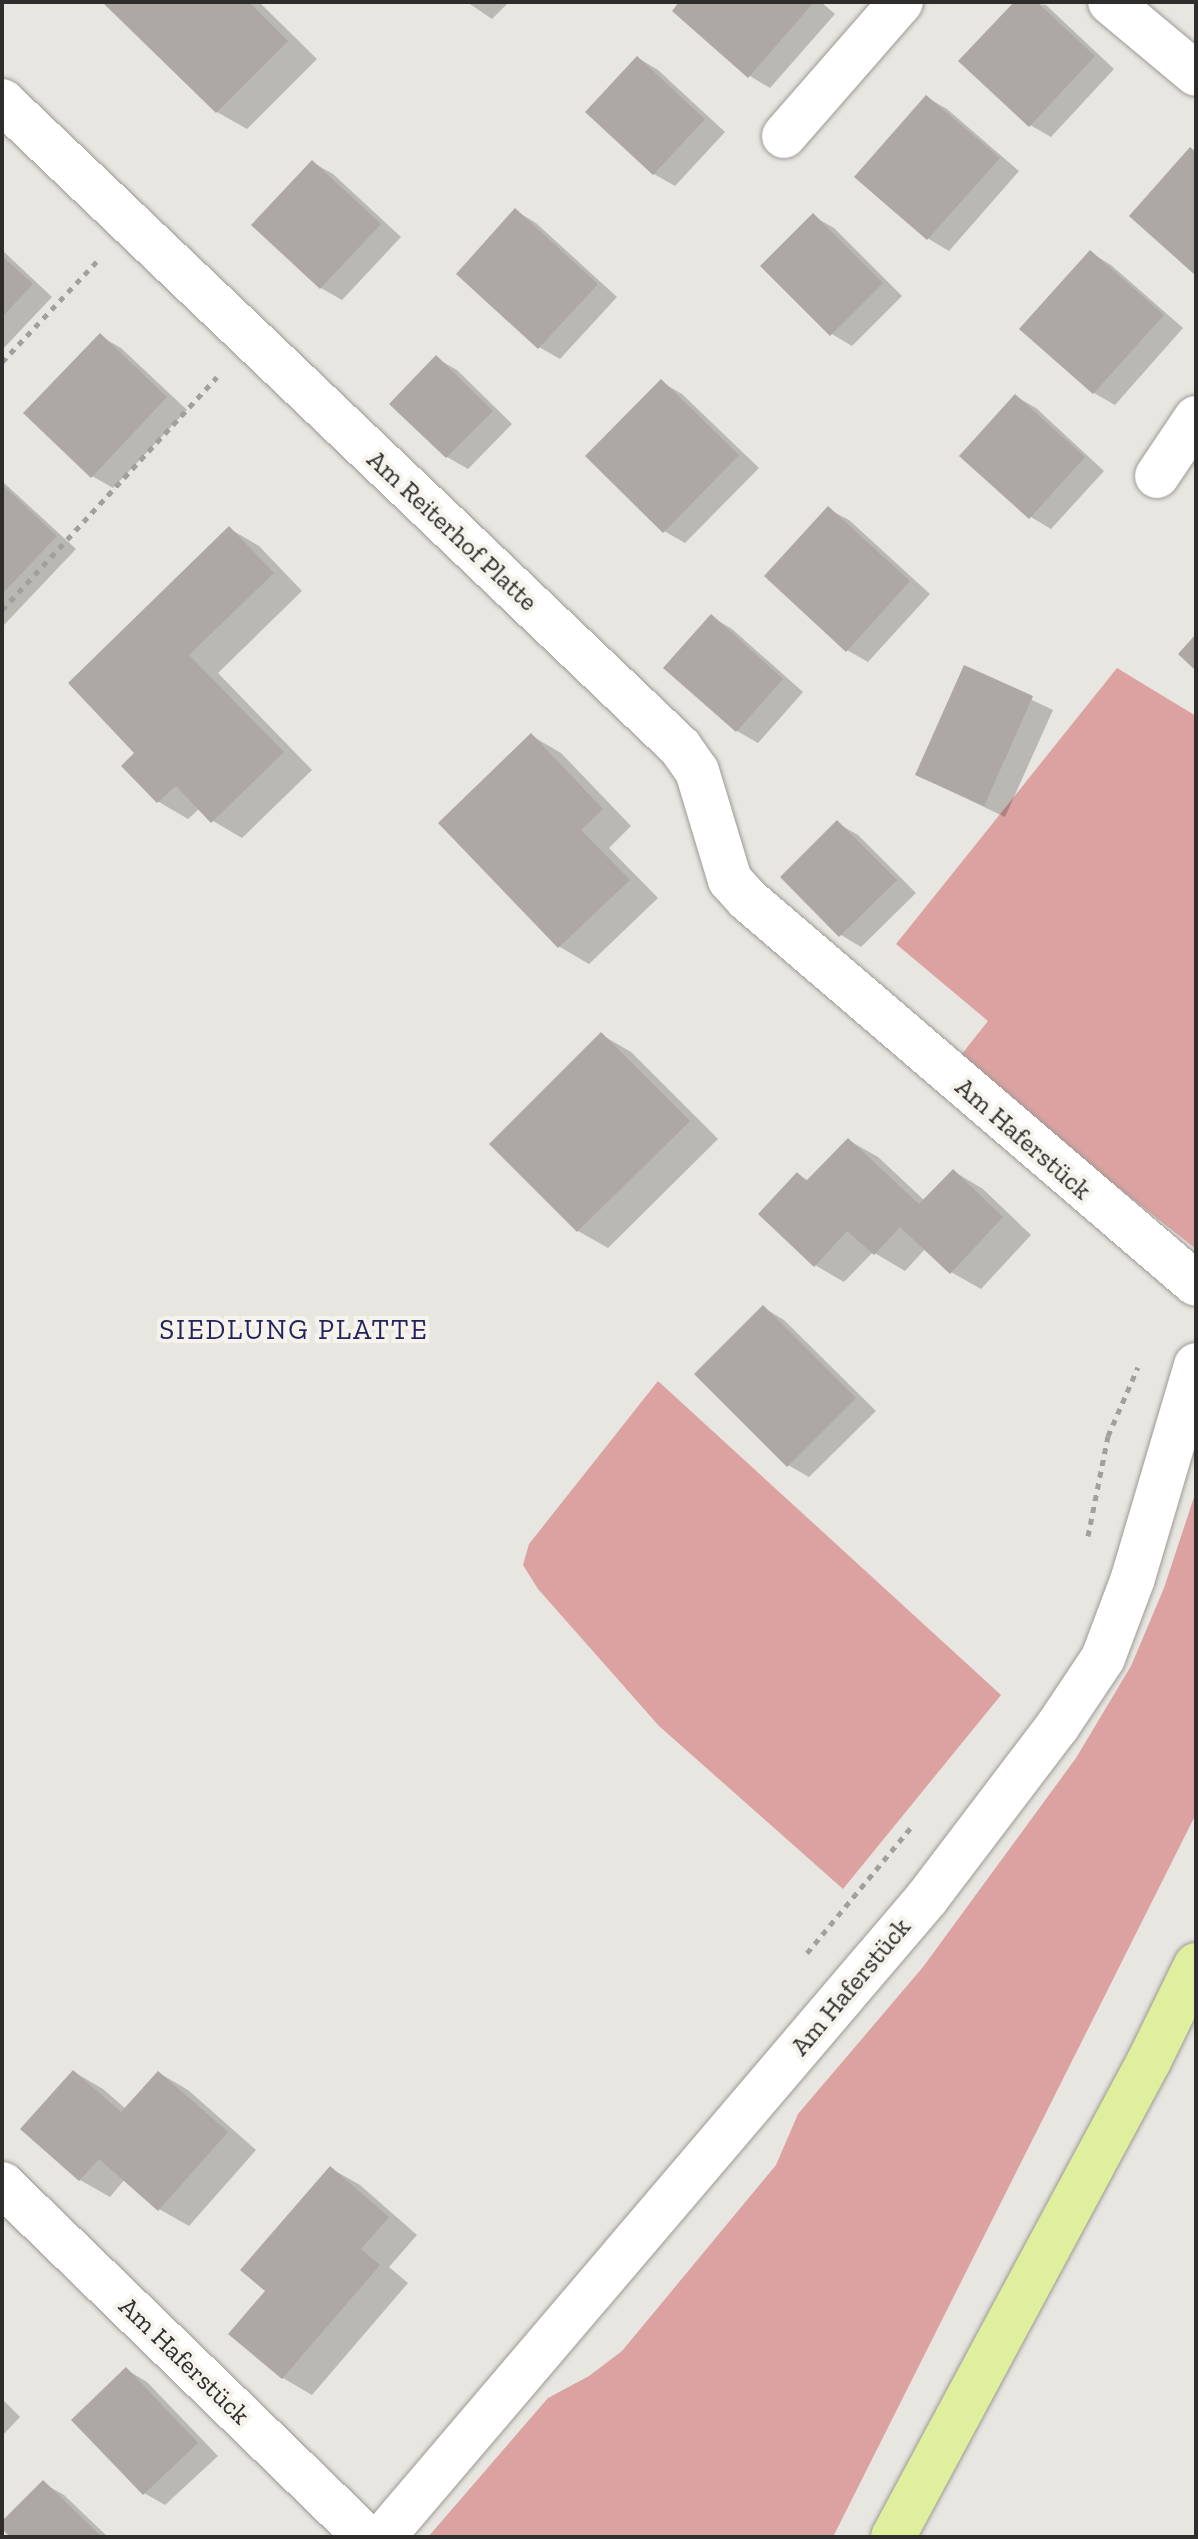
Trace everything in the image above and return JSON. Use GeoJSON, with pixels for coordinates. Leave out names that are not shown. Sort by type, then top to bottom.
{"type":"FeatureCollection","features":[{"type":"Feature","properties":{"kind":"main road"},"geometry":{"type":"LineString","coordinates":[[893,2537],[1142,2075],[1196,1965]]}},
{"type":"Feature","properties":{"kind":"street"},"geometry":{"type":"LineString","coordinates":[[784,136],[901,2]]}},
{"type":"Feature","properties":{"kind":"street"},"geometry":{"type":"LineString","coordinates":[[1110,2],[1196,74]]}},
{"type":"Feature","properties":{"kind":"street","name":"Am Reiterhof Platte"},"geometry":{"type":"LineString","coordinates":[[2,101],[250,341],[680,747],[697,771],[730,880],[851,991]]}},
{"type":"Feature","properties":{"kind":"street"},"geometry":{"type":"LineString","coordinates":[[1157,476],[1196,418]]}},
{"type":"Feature","properties":{"kind":"street","name":"Am Haferstück"},"geometry":{"type":"LineString","coordinates":[[851,991],[1196,1284]]}},
{"type":"Feature","properties":{"kind":"street","name":"Am Haferstück"},"geometry":{"type":"LineString","coordinates":[[383,2537],[927,1898],[1057,1727],[1103,1658],[1133,1578],[1196,1365]]}},
{"type":"Feature","properties":{"kind":"street","name":"Am Haferstück"},"geometry":{"type":"LineString","coordinates":[[2,2184],[366,2537]]}},
{"type":"Feature","properties":{"kind":"path"},"geometry":{"type":"LineString","coordinates":[[2,362],[132,224]]}},
{"type":"Feature","properties":{"kind":"path"},"geometry":{"type":"LineString","coordinates":[[2,610],[250,341]]}},
{"type":"Feature","properties":{"kind":"path"},"geometry":{"type":"LineString","coordinates":[[1086,1543],[1108,1436],[1141,1363]]}},
{"type":"Feature","properties":{"kind":"path"},"geometry":{"type":"LineString","coordinates":[[803,1958],[914,1823]]}},
{"type":"Feature","properties":{"kind":"shaded area"},"geometry":{"type":"Polygon","coordinates":[[[1117,668],[1196,716],[1196,1249],[957,1060],[988,1021],[896,944],[1117,668]]]}},
{"type":"Feature","properties":{"kind":"shaded area"},"geometry":{"type":"Polygon","coordinates":[[[658,1381],[1001,1695],[843,1889],[659,1726],[538,1589],[523,1565],[529,1544],[658,1381]]]}},
{"type":"Feature","properties":{"kind":"shaded area"},"geometry":{"type":"Polygon","coordinates":[[[1196,1491],[1196,1814],[833,2537],[428,2537],[548,2398],[589,2376],[622,2351],[776,2165],[798,2114],[923,1967],[1076,1758],[1131,1666],[1164,1588],[1196,1491]]]}},
{"type":"Feature","properties":{"kind":"building"},"geometry":{"type":"Polygon","coordinates":[[[102,2],[249,2],[288,41],[216,113],[102,2]]]}},
{"type":"Feature","properties":{"kind":"building"},"geometry":{"type":"Polygon","coordinates":[[[679,2],[814,2],[748,78],[672,11],[679,2]]]}},
{"type":"Feature","properties":{"kind":"building"},"geometry":{"type":"Polygon","coordinates":[[[1014,2],[1037,2],[1095,56],[1029,127],[958,61],[1014,2]]]}},
{"type":"Feature","properties":{"kind":"building"},"geometry":{"type":"Polygon","coordinates":[[[637,56],[705,119],[653,175],[585,112],[637,56]]]}},
{"type":"Feature","properties":{"kind":"building"},"geometry":{"type":"Polygon","coordinates":[[[926,95],[1000,158],[927,240],[854,177],[926,95]]]}},
{"type":"Feature","properties":{"kind":"building"},"geometry":{"type":"Polygon","coordinates":[[[1190,147],[1196,152],[1195,275],[1129,216],[1190,147]]]}},
{"type":"Feature","properties":{"kind":"building"},"geometry":{"type":"Polygon","coordinates":[[[312,160],[381,224],[320,289],[251,225],[312,160]]]}},
{"type":"Feature","properties":{"kind":"building"},"geometry":{"type":"Polygon","coordinates":[[[515,208],[598,284],[538,349],[456,274],[515,208]]]}},
{"type":"Feature","properties":{"kind":"building"},"geometry":{"type":"Polygon","coordinates":[[[813,213],[883,283],[830,336],[760,266],[813,213]]]}},
{"type":"Feature","properties":{"kind":"building"},"geometry":{"type":"Polygon","coordinates":[[[1090,250],[1164,315],[1093,394],[1019,329],[1090,250]]]}},
{"type":"Feature","properties":{"kind":"building"},"geometry":{"type":"Polygon","coordinates":[[[2,256],[33,284],[2,317],[2,256]]]}},
{"type":"Feature","properties":{"kind":"building"},"geometry":{"type":"Polygon","coordinates":[[[100,333],[167,397],[91,478],[23,413],[100,333]]]}},
{"type":"Feature","properties":{"kind":"building"},"geometry":{"type":"Polygon","coordinates":[[[436,355],[493,411],[446,458],[389,404],[436,355]]]}},
{"type":"Feature","properties":{"kind":"building"},"geometry":{"type":"Polygon","coordinates":[[[661,379],[739,455],[663,533],[585,456],[661,379]]]}},
{"type":"Feature","properties":{"kind":"building"},"geometry":{"type":"Polygon","coordinates":[[[1015,394],[1085,457],[1029,519],[959,456],[1015,394]]]}},
{"type":"Feature","properties":{"kind":"building"},"geometry":{"type":"Polygon","coordinates":[[[2,484],[57,536],[2,594],[2,484]]]}},
{"type":"Feature","properties":{"kind":"building"},"geometry":{"type":"Polygon","coordinates":[[[828,506],[910,581],[846,652],[764,576],[828,506]]]}},
{"type":"Feature","properties":{"kind":"building"},"geometry":{"type":"Polygon","coordinates":[[[229,526],[274,573],[189,655],[284,752],[211,823],[176,786],[157,803],[121,766],[134,753],[68,683],[229,526]]]}},
{"type":"Feature","properties":{"kind":"building"},"geometry":{"type":"Polygon","coordinates":[[[711,614],[783,679],[736,732],[663,668],[711,614]]]}},
{"type":"Feature","properties":{"kind":"building"},"geometry":{"type":"Polygon","coordinates":[[[1196,634],[1196,671],[1178,654],[1196,634]]]}},
{"type":"Feature","properties":{"kind":"building"},"geometry":{"type":"Polygon","coordinates":[[[964,665],[1033,696],[984,806],[915,775],[964,665]]]}},
{"type":"Feature","properties":{"kind":"building"},"geometry":{"type":"Polygon","coordinates":[[[531,733],[603,809],[581,830],[630,880],[558,948],[438,823],[531,733]]]}},
{"type":"Feature","properties":{"kind":"building"},"geometry":{"type":"Polygon","coordinates":[[[837,820],[897,880],[839,937],[780,877],[837,820]]]}},
{"type":"Feature","properties":{"kind":"building"},"geometry":{"type":"Polygon","coordinates":[[[601,1032],[690,1121],[577,1232],[489,1144],[601,1032]]]}},
{"type":"Feature","properties":{"kind":"building"},"geometry":{"type":"Polygon","coordinates":[[[848,1138],[919,1204],[953,1169],[1003,1217],[950,1274],[900,1227],[874,1255],[847,1231],[814,1267],[758,1214],[797,1172],[806,1181],[848,1138]]]}},
{"type":"Feature","properties":{"kind":"building"},"geometry":{"type":"Polygon","coordinates":[[[763,1305],[856,1398],[787,1467],[694,1374],[763,1305]]]}},
{"type":"Feature","properties":{"kind":"building"},"geometry":{"type":"Polygon","coordinates":[[[73,2070],[121,2112],[158,2071],[228,2132],[158,2211],[99,2159],[79,2181],[20,2129],[73,2070]]]}},
{"type":"Feature","properties":{"kind":"building"},"geometry":{"type":"Polygon","coordinates":[[[330,2166],[389,2217],[361,2249],[380,2265],[282,2379],[228,2334],[265,2291],[240,2270],[330,2166]]]}},
{"type":"Feature","properties":{"kind":"building"},"geometry":{"type":"Polygon","coordinates":[[[126,2367],[198,2443],[143,2495],[71,2420],[126,2367]]]}},
{"type":"Feature","properties":{"kind":"building"},"geometry":{"type":"Polygon","coordinates":[[[43,2480],[102,2537],[10,2537],[2,2529],[2,2521],[43,2480]]]}},
{"type":"Feature","properties":{"kind":"district","name":"SIEDLUNG PLATTE"},"geometry":{"type":"Point","coordinates":[294,1330]}}]}
